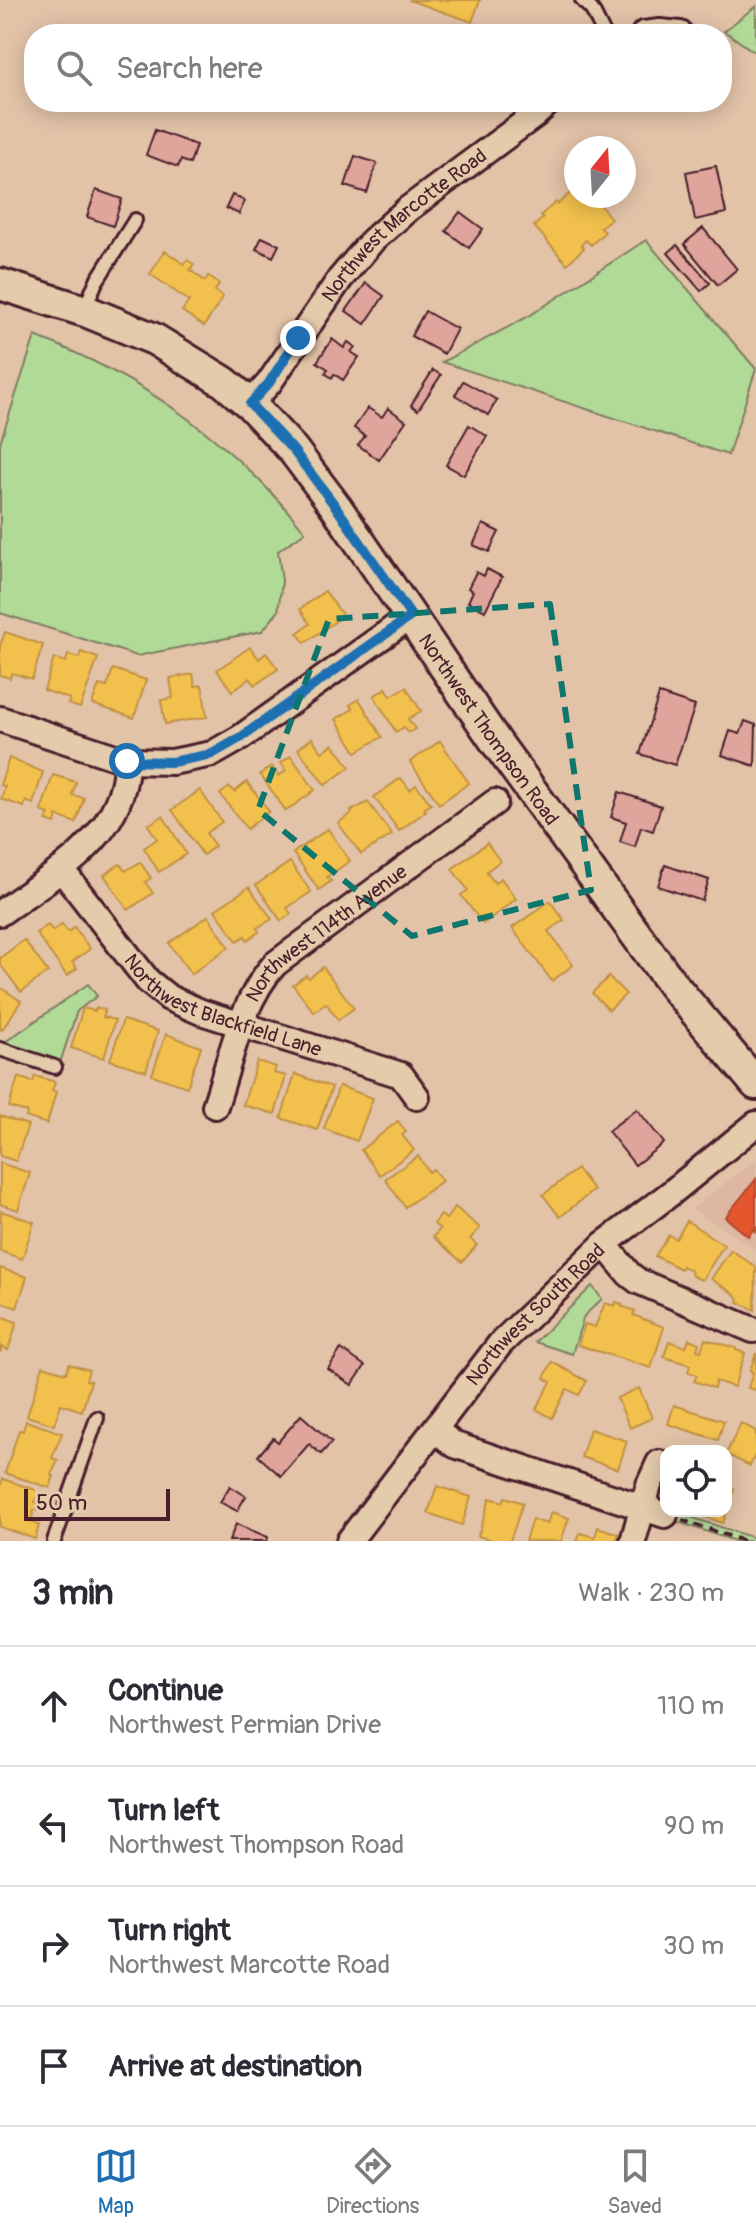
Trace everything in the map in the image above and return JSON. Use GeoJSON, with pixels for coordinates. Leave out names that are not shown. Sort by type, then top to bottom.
{"type":"FeatureCollection","features":[{"type":"Feature","properties":{"kind":"street","name":"Northwest Marcotte Road"},"geometry":{"type":"LineString","coordinates":[[250,404],[269,383],[340,279],[372,241],[408,209],[536,112]]}},
{"type":"Feature","properties":{"kind":"street","name":"Northwest Thompson Road"},"geometry":{"type":"LineString","coordinates":[[0,284],[84,310],[154,339],[224,382],[250,404],[293,450],[343,517],[584,866],[672,984],[756,1084]]}},
{"type":"Feature","properties":{"kind":"street"},"geometry":{"type":"LineString","coordinates":[[0,719],[127,761],[172,762],[212,754],[240,738],[411,616]]}},
{"type":"Feature","properties":{"kind":"street"},"geometry":{"type":"LineString","coordinates":[[0,913],[86,848],[109,818],[123,786],[127,761]]}},
{"type":"Feature","properties":{"kind":"street","name":"Northwest 114th Avenue"},"geometry":{"type":"LineString","coordinates":[[215,1106],[242,1025],[261,981],[275,964],[495,802]]}},
{"type":"Feature","properties":{"kind":"street","name":"Northwest Blackfield Lane"},"geometry":{"type":"LineString","coordinates":[[61,869],[148,981],[169,998],[242,1025],[401,1075],[417,1097]]}},
{"type":"Feature","properties":{"kind":"street","name":"Northwest South Road"},"geometry":{"type":"LineString","coordinates":[[349,1541],[500,1344],[604,1244],[756,1124]]}},
{"type":"Feature","properties":{"kind":"street"},"geometry":{"type":"LineString","coordinates":[[604,1244],[638,1281],[753,1330]]}},
{"type":"Feature","properties":{"kind":"street"},"geometry":{"type":"LineString","coordinates":[[435,1430],[455,1445],[654,1511]]}},
{"type":"Feature","properties":{"kind":"street"},"geometry":{"type":"LineString","coordinates":[[633,1541],[654,1511],[649,1485],[659,1463]]}},
{"type":"Feature","properties":{"kind":"lane"},"geometry":{"type":"LineString","coordinates":[[582,0],[599,24]]}},
{"type":"Feature","properties":{"kind":"lane"},"geometry":{"type":"LineString","coordinates":[[84,310],[96,282],[135,220]]}},
{"type":"Feature","properties":{"kind":"lane"},"geometry":{"type":"LineString","coordinates":[[0,1049],[55,1067]]}},
{"type":"Feature","properties":{"kind":"lane"},"geometry":{"type":"LineString","coordinates":[[54,1541],[97,1418]]}},
{"type":"Feature","properties":{"kind":"path"},"geometry":{"type":"LineString","coordinates":[[654,1511],[744,1541]]}},
{"type":"Feature","properties":{"kind":"highlighted area"},"geometry":{"type":"Polygon","coordinates":[[[550,604],[591,890],[412,936],[258,810],[329,619],[550,604]]]}},
{"type":"Feature","properties":{"kind":"shaded area"},"geometry":{"type":"Polygon","coordinates":[[[756,1160],[756,1249],[691,1209],[756,1160]]]}},
{"type":"Feature","properties":{"kind":"green space"},"geometry":{"type":"Polygon","coordinates":[[[756,6],[756,53],[732,36],[732,25],[756,6]]]}},
{"type":"Feature","properties":{"kind":"green space"},"geometry":{"type":"Polygon","coordinates":[[[646,240],[756,369],[728,455],[442,362],[529,316],[646,240]]]}},
{"type":"Feature","properties":{"kind":"green space"},"geometry":{"type":"Polygon","coordinates":[[[35,336],[112,371],[183,415],[248,469],[305,532],[278,551],[282,581],[278,612],[262,631],[137,656],[0,613],[0,443],[35,336]]]}},
{"type":"Feature","properties":{"kind":"green space"},"geometry":{"type":"Polygon","coordinates":[[[88,984],[97,996],[77,1011],[60,1063],[1,1045],[88,984]]]}},
{"type":"Feature","properties":{"kind":"green space"},"geometry":{"type":"Polygon","coordinates":[[[592,1286],[602,1299],[584,1316],[572,1354],[535,1342],[592,1286]]]}},
{"type":"Feature","properties":{"kind":"green space"},"geometry":{"type":"Polygon","coordinates":[[[690,1517],[754,1538],[756,1534],[756,1541],[735,1541],[666,1518],[690,1517]]]}},
{"type":"Feature","properties":{"kind":"building: Homes"},"geometry":{"type":"Polygon","coordinates":[[[409,0],[480,0],[472,22],[409,0]]]}},
{"type":"Feature","properties":{"kind":"building: Homes"},"geometry":{"type":"Polygon","coordinates":[[[564,199],[564,208],[603,208],[611,219],[600,227],[605,232],[591,245],[586,240],[581,245],[584,248],[567,264],[534,226],[543,218],[541,215],[556,202],[558,204],[564,199]]]}},
{"type":"Feature","properties":{"kind":"building: Homes"},"geometry":{"type":"Polygon","coordinates":[[[165,251],[184,264],[187,260],[194,264],[190,270],[205,281],[208,276],[219,284],[215,291],[223,297],[204,326],[182,311],[189,301],[150,274],[165,251]]]}},
{"type":"Feature","properties":{"kind":"building: Homes"},"geometry":{"type":"Polygon","coordinates":[[[325,591],[343,616],[305,643],[297,633],[310,624],[300,609],[325,591]]]}},
{"type":"Feature","properties":{"kind":"building: Homes"},"geometry":{"type":"Polygon","coordinates":[[[5,632],[43,645],[32,679],[12,673],[10,678],[0,675],[0,646],[5,632]]]}},
{"type":"Feature","properties":{"kind":"building: Homes"},"geometry":{"type":"Polygon","coordinates":[[[250,647],[259,659],[266,653],[278,669],[255,685],[250,678],[232,691],[217,670],[250,647]]]}},
{"type":"Feature","properties":{"kind":"building: Homes"},"geometry":{"type":"Polygon","coordinates":[[[81,652],[98,658],[80,708],[68,704],[70,699],[44,690],[54,658],[66,662],[68,655],[79,658],[81,652]]]}},
{"type":"Feature","properties":{"kind":"building: Homes"},"geometry":{"type":"Polygon","coordinates":[[[113,669],[146,680],[134,718],[92,704],[99,685],[107,687],[113,669]]]}},
{"type":"Feature","properties":{"kind":"building: Homes"},"geometry":{"type":"Polygon","coordinates":[[[193,674],[195,686],[202,685],[207,717],[165,724],[161,700],[173,698],[170,678],[193,674]]]}},
{"type":"Feature","properties":{"kind":"building: Homes"},"geometry":{"type":"Polygon","coordinates":[[[406,687],[421,711],[408,719],[415,729],[408,733],[404,727],[396,732],[374,696],[386,688],[391,696],[406,687]]]}},
{"type":"Feature","properties":{"kind":"building: Homes"},"geometry":{"type":"Polygon","coordinates":[[[359,699],[382,737],[356,752],[336,719],[353,709],[350,705],[359,699]]]}},
{"type":"Feature","properties":{"kind":"building: Homes"},"geometry":{"type":"Polygon","coordinates":[[[312,738],[322,752],[333,744],[350,767],[325,785],[298,749],[312,738]]]}},
{"type":"Feature","properties":{"kind":"building: Homes"},"geometry":{"type":"Polygon","coordinates":[[[440,741],[469,783],[439,804],[410,762],[440,741]]]}},
{"type":"Feature","properties":{"kind":"building: Homes"},"geometry":{"type":"Polygon","coordinates":[[[291,756],[315,790],[286,811],[260,774],[272,766],[279,776],[286,770],[281,763],[291,756]]]}},
{"type":"Feature","properties":{"kind":"building: Homes"},"geometry":{"type":"Polygon","coordinates":[[[9,758],[43,772],[33,804],[26,801],[24,807],[1,799],[5,786],[0,785],[9,758]]]}},
{"type":"Feature","properties":{"kind":"building: Homes"},"geometry":{"type":"Polygon","coordinates":[[[53,775],[76,782],[72,795],[84,798],[76,823],[57,816],[55,824],[46,821],[49,814],[41,811],[53,775]]]}},
{"type":"Feature","properties":{"kind":"building: Homes"},"geometry":{"type":"Polygon","coordinates":[[[401,778],[410,790],[416,785],[431,804],[399,831],[374,797],[401,778]]]}},
{"type":"Feature","properties":{"kind":"building: Homes"},"geometry":{"type":"Polygon","coordinates":[[[247,782],[269,811],[247,829],[220,794],[230,787],[234,792],[247,782]]]}},
{"type":"Feature","properties":{"kind":"building: Homes"},"geometry":{"type":"Polygon","coordinates":[[[200,790],[222,822],[206,833],[215,846],[203,855],[172,810],[200,790]]]}},
{"type":"Feature","properties":{"kind":"building: Homes"},"geometry":{"type":"Polygon","coordinates":[[[368,802],[392,835],[361,854],[338,823],[368,802]]]}},
{"type":"Feature","properties":{"kind":"building: Homes"},"geometry":{"type":"Polygon","coordinates":[[[163,816],[186,854],[159,872],[144,848],[157,839],[148,825],[163,816]]]}},
{"type":"Feature","properties":{"kind":"building: Homes"},"geometry":{"type":"Polygon","coordinates":[[[328,829],[350,861],[327,877],[331,881],[319,890],[293,853],[328,829]]]}},
{"type":"Feature","properties":{"kind":"building: Homes"},"geometry":{"type":"Polygon","coordinates":[[[487,843],[500,861],[486,872],[495,883],[501,878],[516,899],[483,924],[461,895],[468,890],[452,869],[487,843]]]}},
{"type":"Feature","properties":{"kind":"building: Homes"},"geometry":{"type":"Polygon","coordinates":[[[140,862],[151,878],[145,882],[153,893],[128,910],[104,875],[120,864],[125,871],[140,862]]]}},
{"type":"Feature","properties":{"kind":"building: Homes"},"geometry":{"type":"Polygon","coordinates":[[[290,862],[311,892],[287,908],[291,914],[281,921],[256,885],[290,862]]]}},
{"type":"Feature","properties":{"kind":"building: Homes"},"geometry":{"type":"Polygon","coordinates":[[[249,887],[272,919],[257,928],[259,932],[247,940],[245,936],[237,941],[215,910],[249,887]]]}},
{"type":"Feature","properties":{"kind":"building: Homes"},"geometry":{"type":"Polygon","coordinates":[[[550,901],[564,920],[548,931],[573,965],[552,981],[512,928],[550,901]]]}},
{"type":"Feature","properties":{"kind":"building: Homes"},"geometry":{"type":"Polygon","coordinates":[[[208,916],[229,947],[191,974],[169,943],[208,916]]]}},
{"type":"Feature","properties":{"kind":"building: Homes"},"geometry":{"type":"Polygon","coordinates":[[[62,924],[68,932],[74,927],[90,949],[72,962],[77,968],[67,976],[36,933],[48,925],[53,931],[62,924]]]}},
{"type":"Feature","properties":{"kind":"building: Homes"},"geometry":{"type":"Polygon","coordinates":[[[24,940],[48,972],[21,992],[0,964],[0,958],[24,940]]]}},
{"type":"Feature","properties":{"kind":"building: Homes"},"geometry":{"type":"Polygon","coordinates":[[[323,967],[354,1008],[338,1020],[326,1003],[314,1012],[293,985],[323,967]]]}},
{"type":"Feature","properties":{"kind":"building: Homes"},"geometry":{"type":"Polygon","coordinates":[[[609,977],[626,994],[609,1010],[592,993],[609,977]]]}},
{"type":"Feature","properties":{"kind":"building: Homes"},"geometry":{"type":"Polygon","coordinates":[[[0,987],[21,1001],[2,1030],[0,1029],[0,987]]]}},
{"type":"Feature","properties":{"kind":"building: Homes"},"geometry":{"type":"Polygon","coordinates":[[[83,1008],[105,1010],[103,1017],[115,1020],[104,1058],[71,1048],[83,1008]]]}},
{"type":"Feature","properties":{"kind":"building: Homes"},"geometry":{"type":"Polygon","coordinates":[[[123,1020],[158,1031],[146,1071],[110,1060],[123,1020]]]}},
{"type":"Feature","properties":{"kind":"building: Homes"},"geometry":{"type":"Polygon","coordinates":[[[166,1034],[201,1047],[187,1087],[152,1075],[166,1034]]]}},
{"type":"Feature","properties":{"kind":"building: Homes"},"geometry":{"type":"Polygon","coordinates":[[[257,1061],[276,1067],[274,1073],[286,1076],[275,1114],[243,1105],[257,1061]]]}},
{"type":"Feature","properties":{"kind":"building: Homes"},"geometry":{"type":"Polygon","coordinates":[[[295,1074],[332,1087],[317,1130],[281,1118],[295,1074]]]}},
{"type":"Feature","properties":{"kind":"building: Homes"},"geometry":{"type":"Polygon","coordinates":[[[35,1076],[55,1082],[52,1091],[56,1092],[47,1124],[26,1117],[27,1112],[9,1107],[18,1077],[33,1082],[35,1076]]]}},
{"type":"Feature","properties":{"kind":"building: Homes"},"geometry":{"type":"Polygon","coordinates":[[[339,1086],[373,1098],[357,1141],[324,1129],[339,1086]]]}},
{"type":"Feature","properties":{"kind":"building: Homes"},"geometry":{"type":"Polygon","coordinates":[[[0,1116],[28,1125],[16,1161],[0,1156],[0,1116]]]}},
{"type":"Feature","properties":{"kind":"building: Homes"},"geometry":{"type":"Polygon","coordinates":[[[398,1121],[406,1132],[402,1135],[414,1150],[380,1175],[361,1150],[398,1121]]]}},
{"type":"Feature","properties":{"kind":"building: Homes"},"geometry":{"type":"Polygon","coordinates":[[[418,1156],[429,1172],[433,1169],[442,1181],[405,1207],[385,1179],[418,1156]]]}},
{"type":"Feature","properties":{"kind":"building: Homes"},"geometry":{"type":"Polygon","coordinates":[[[0,1163],[30,1173],[18,1210],[0,1204],[0,1163]]]}},
{"type":"Feature","properties":{"kind":"building: Homes"},"geometry":{"type":"Polygon","coordinates":[[[577,1169],[594,1190],[560,1217],[543,1195],[577,1169]]]}},
{"type":"Feature","properties":{"kind":"building: Homes"},"geometry":{"type":"Polygon","coordinates":[[[455,1207],[480,1228],[470,1239],[477,1245],[462,1262],[433,1237],[440,1229],[434,1224],[441,1215],[446,1219],[455,1207]]]}},
{"type":"Feature","properties":{"kind":"building: Homes"},"geometry":{"type":"Polygon","coordinates":[[[1,1211],[34,1222],[22,1259],[0,1251],[1,1211]]]}},
{"type":"Feature","properties":{"kind":"building: Homes"},"geometry":{"type":"Polygon","coordinates":[[[687,1221],[724,1245],[702,1280],[692,1276],[691,1271],[682,1266],[681,1269],[655,1256],[669,1235],[676,1239],[687,1221]]]}},
{"type":"Feature","properties":{"kind":"building: Homes"},"geometry":{"type":"Polygon","coordinates":[[[731,1250],[756,1267],[755,1310],[738,1302],[733,1293],[711,1279],[731,1250]]]}},
{"type":"Feature","properties":{"kind":"building: Homes"},"geometry":{"type":"Polygon","coordinates":[[[0,1268],[27,1277],[17,1308],[0,1302],[0,1268]]]}},
{"type":"Feature","properties":{"kind":"building: Homes"},"geometry":{"type":"Polygon","coordinates":[[[616,1302],[635,1311],[633,1315],[664,1327],[651,1368],[578,1345],[585,1324],[595,1327],[605,1303],[615,1306],[616,1302]]]}},
{"type":"Feature","properties":{"kind":"building: Homes"},"geometry":{"type":"Polygon","coordinates":[[[0,1316],[17,1322],[8,1350],[2,1347],[0,1353],[0,1316]]]}},
{"type":"Feature","properties":{"kind":"building: Homes"},"geometry":{"type":"Polygon","coordinates":[[[689,1339],[699,1343],[697,1350],[701,1351],[705,1339],[745,1353],[734,1387],[716,1381],[714,1388],[694,1381],[697,1375],[688,1372],[690,1365],[664,1357],[669,1341],[686,1347],[689,1339]]]}},
{"type":"Feature","properties":{"kind":"building: Homes"},"geometry":{"type":"Polygon","coordinates":[[[756,1353],[756,1390],[748,1388],[756,1353]]]}},
{"type":"Feature","properties":{"kind":"building: Homes"},"geometry":{"type":"Polygon","coordinates":[[[552,1362],[587,1381],[579,1395],[567,1389],[552,1418],[536,1409],[551,1382],[544,1378],[552,1362]]]}},
{"type":"Feature","properties":{"kind":"building: Homes"},"geometry":{"type":"Polygon","coordinates":[[[69,1364],[89,1370],[86,1380],[91,1381],[82,1411],[61,1404],[54,1425],[27,1416],[43,1366],[66,1373],[69,1364]]]}},
{"type":"Feature","properties":{"kind":"building: Homes"},"geometry":{"type":"Polygon","coordinates":[[[639,1388],[652,1418],[630,1428],[617,1398],[639,1388]]]}},
{"type":"Feature","properties":{"kind":"building: Homes"},"geometry":{"type":"Polygon","coordinates":[[[674,1405],[724,1421],[718,1440],[668,1424],[674,1405]]]}},
{"type":"Feature","properties":{"kind":"building: Homes"},"geometry":{"type":"Polygon","coordinates":[[[26,1421],[62,1433],[52,1458],[58,1460],[51,1475],[54,1476],[50,1488],[5,1473],[19,1430],[23,1431],[26,1421]]]}},
{"type":"Feature","properties":{"kind":"building: Homes"},"geometry":{"type":"Polygon","coordinates":[[[741,1423],[756,1431],[756,1453],[750,1466],[732,1457],[730,1445],[741,1423]]]}},
{"type":"Feature","properties":{"kind":"building: Homes"},"geometry":{"type":"Polygon","coordinates":[[[590,1429],[627,1441],[618,1469],[581,1457],[590,1429]]]}},
{"type":"Feature","properties":{"kind":"building: Homes"},"geometry":{"type":"Polygon","coordinates":[[[3,1479],[39,1491],[35,1502],[40,1504],[38,1511],[34,1510],[31,1522],[39,1525],[35,1539],[0,1527],[0,1487],[3,1479]]]}},
{"type":"Feature","properties":{"kind":"building: Homes"},"geometry":{"type":"Polygon","coordinates":[[[437,1486],[471,1497],[462,1525],[428,1513],[437,1486]]]}},
{"type":"Feature","properties":{"kind":"building: Homes"},"geometry":{"type":"Polygon","coordinates":[[[505,1497],[523,1503],[510,1541],[478,1536],[490,1498],[503,1502],[505,1497]]]}},
{"type":"Feature","properties":{"kind":"building: Homes"},"geometry":{"type":"Polygon","coordinates":[[[551,1512],[569,1518],[561,1541],[525,1541],[532,1519],[547,1524],[551,1512]]]}},
{"type":"Feature","properties":{"kind":"building: Homes"},"geometry":{"type":"Polygon","coordinates":[[[705,1517],[725,1517],[723,1523],[705,1517]]]}},
{"type":"Feature","properties":{"kind":"building: Homes"},"geometry":{"type":"Polygon","coordinates":[[[598,1527],[619,1534],[616,1541],[577,1541],[580,1533],[595,1537],[598,1527]]]}},
{"type":"Feature","properties":{"kind":"building: Shops"},"geometry":{"type":"Polygon","coordinates":[[[756,1179],[756,1231],[754,1229],[748,1236],[725,1217],[756,1179]]]}},
{"type":"Feature","properties":{"kind":"building: Other"},"geometry":{"type":"Polygon","coordinates":[[[155,130],[196,145],[190,164],[181,160],[178,167],[146,155],[155,130]]]}},
{"type":"Feature","properties":{"kind":"building: Other"},"geometry":{"type":"Polygon","coordinates":[[[355,156],[377,163],[367,193],[345,186],[355,156]]]}},
{"type":"Feature","properties":{"kind":"building: Other"},"geometry":{"type":"Polygon","coordinates":[[[716,166],[726,213],[695,220],[686,172],[716,166]]]}},
{"type":"Feature","properties":{"kind":"building: Other"},"geometry":{"type":"Polygon","coordinates":[[[96,190],[122,199],[113,226],[87,217],[96,190]]]}},
{"type":"Feature","properties":{"kind":"building: Other"},"geometry":{"type":"Polygon","coordinates":[[[232,195],[245,201],[239,214],[226,208],[232,195]]]}},
{"type":"Feature","properties":{"kind":"building: Other"},"geometry":{"type":"Polygon","coordinates":[[[460,212],[483,229],[469,248],[446,231],[460,212]]]}},
{"type":"Feature","properties":{"kind":"building: Other"},"geometry":{"type":"Polygon","coordinates":[[[703,228],[737,269],[718,285],[684,244],[703,228]]]}},
{"type":"Feature","properties":{"kind":"building: Other"},"geometry":{"type":"Polygon","coordinates":[[[262,237],[279,245],[273,257],[256,249],[262,237]]]}},
{"type":"Feature","properties":{"kind":"building: Other"},"geometry":{"type":"Polygon","coordinates":[[[677,245],[710,283],[701,291],[668,253],[677,245]]]}},
{"type":"Feature","properties":{"kind":"building: Other"},"geometry":{"type":"Polygon","coordinates":[[[366,283],[384,296],[365,324],[346,311],[366,283]]]}},
{"type":"Feature","properties":{"kind":"building: Other"},"geometry":{"type":"Polygon","coordinates":[[[425,311],[457,329],[444,354],[411,336],[425,311]]]}},
{"type":"Feature","properties":{"kind":"building: Other"},"geometry":{"type":"Polygon","coordinates":[[[332,339],[344,348],[348,342],[355,347],[351,352],[359,357],[343,380],[334,374],[332,378],[325,373],[328,369],[317,362],[332,339]]]}},
{"type":"Feature","properties":{"kind":"building: Other"},"geometry":{"type":"Polygon","coordinates":[[[433,370],[441,375],[418,410],[411,405],[433,370]]]}},
{"type":"Feature","properties":{"kind":"building: Other"},"geometry":{"type":"Polygon","coordinates":[[[463,381],[497,400],[488,415],[455,395],[463,381]]]}},
{"type":"Feature","properties":{"kind":"building: Other"},"geometry":{"type":"Polygon","coordinates":[[[368,408],[382,417],[388,408],[406,421],[379,460],[358,445],[365,436],[354,428],[368,408]]]}},
{"type":"Feature","properties":{"kind":"building: Other"},"geometry":{"type":"Polygon","coordinates":[[[469,425],[487,436],[464,475],[446,465],[469,425]]]}},
{"type":"Feature","properties":{"kind":"building: Other"},"geometry":{"type":"Polygon","coordinates":[[[483,524],[499,532],[489,552],[473,545],[483,524]]]}},
{"type":"Feature","properties":{"kind":"building: Other"},"geometry":{"type":"Polygon","coordinates":[[[487,569],[502,577],[485,611],[468,602],[473,591],[468,588],[476,572],[484,576],[487,569]]]}},
{"type":"Feature","properties":{"kind":"building: Other"},"geometry":{"type":"Polygon","coordinates":[[[659,694],[695,706],[675,765],[640,754],[659,694]]]}},
{"type":"Feature","properties":{"kind":"building: Other"},"geometry":{"type":"Polygon","coordinates":[[[745,721],[756,725],[755,766],[722,755],[730,731],[740,734],[745,721]]]}},
{"type":"Feature","properties":{"kind":"building: Other"},"geometry":{"type":"Polygon","coordinates":[[[619,792],[661,806],[653,831],[641,827],[635,847],[620,842],[626,822],[611,817],[619,792]]]}},
{"type":"Feature","properties":{"kind":"building: Other"},"geometry":{"type":"Polygon","coordinates":[[[665,865],[709,880],[702,901],[658,886],[665,865]]]}},
{"type":"Feature","properties":{"kind":"building: Other"},"geometry":{"type":"Polygon","coordinates":[[[637,1109],[664,1143],[635,1165],[608,1131],[637,1109]]]}},
{"type":"Feature","properties":{"kind":"building: Other"},"geometry":{"type":"Polygon","coordinates":[[[341,1349],[365,1366],[352,1385],[328,1369],[341,1349]]]}},
{"type":"Feature","properties":{"kind":"building: Other"},"geometry":{"type":"Polygon","coordinates":[[[301,1415],[332,1442],[321,1454],[309,1444],[281,1476],[258,1456],[273,1438],[278,1442],[301,1415]]]}},
{"type":"Feature","properties":{"kind":"building: Other"},"geometry":{"type":"Polygon","coordinates":[[[230,1486],[246,1496],[237,1511],[220,1502],[230,1486]]]}},
{"type":"Feature","properties":{"kind":"building: Other"},"geometry":{"type":"Polygon","coordinates":[[[236,1524],[268,1537],[267,1541],[229,1541],[236,1524]]]}},
{"type":"Feature","properties":{"kind":"route"},"geometry":{"type":"LineString","coordinates":[[127,761],[172,762],[212,754],[240,738],[411,616],[293,450],[250,404],[269,383],[298,338]]}}]}
